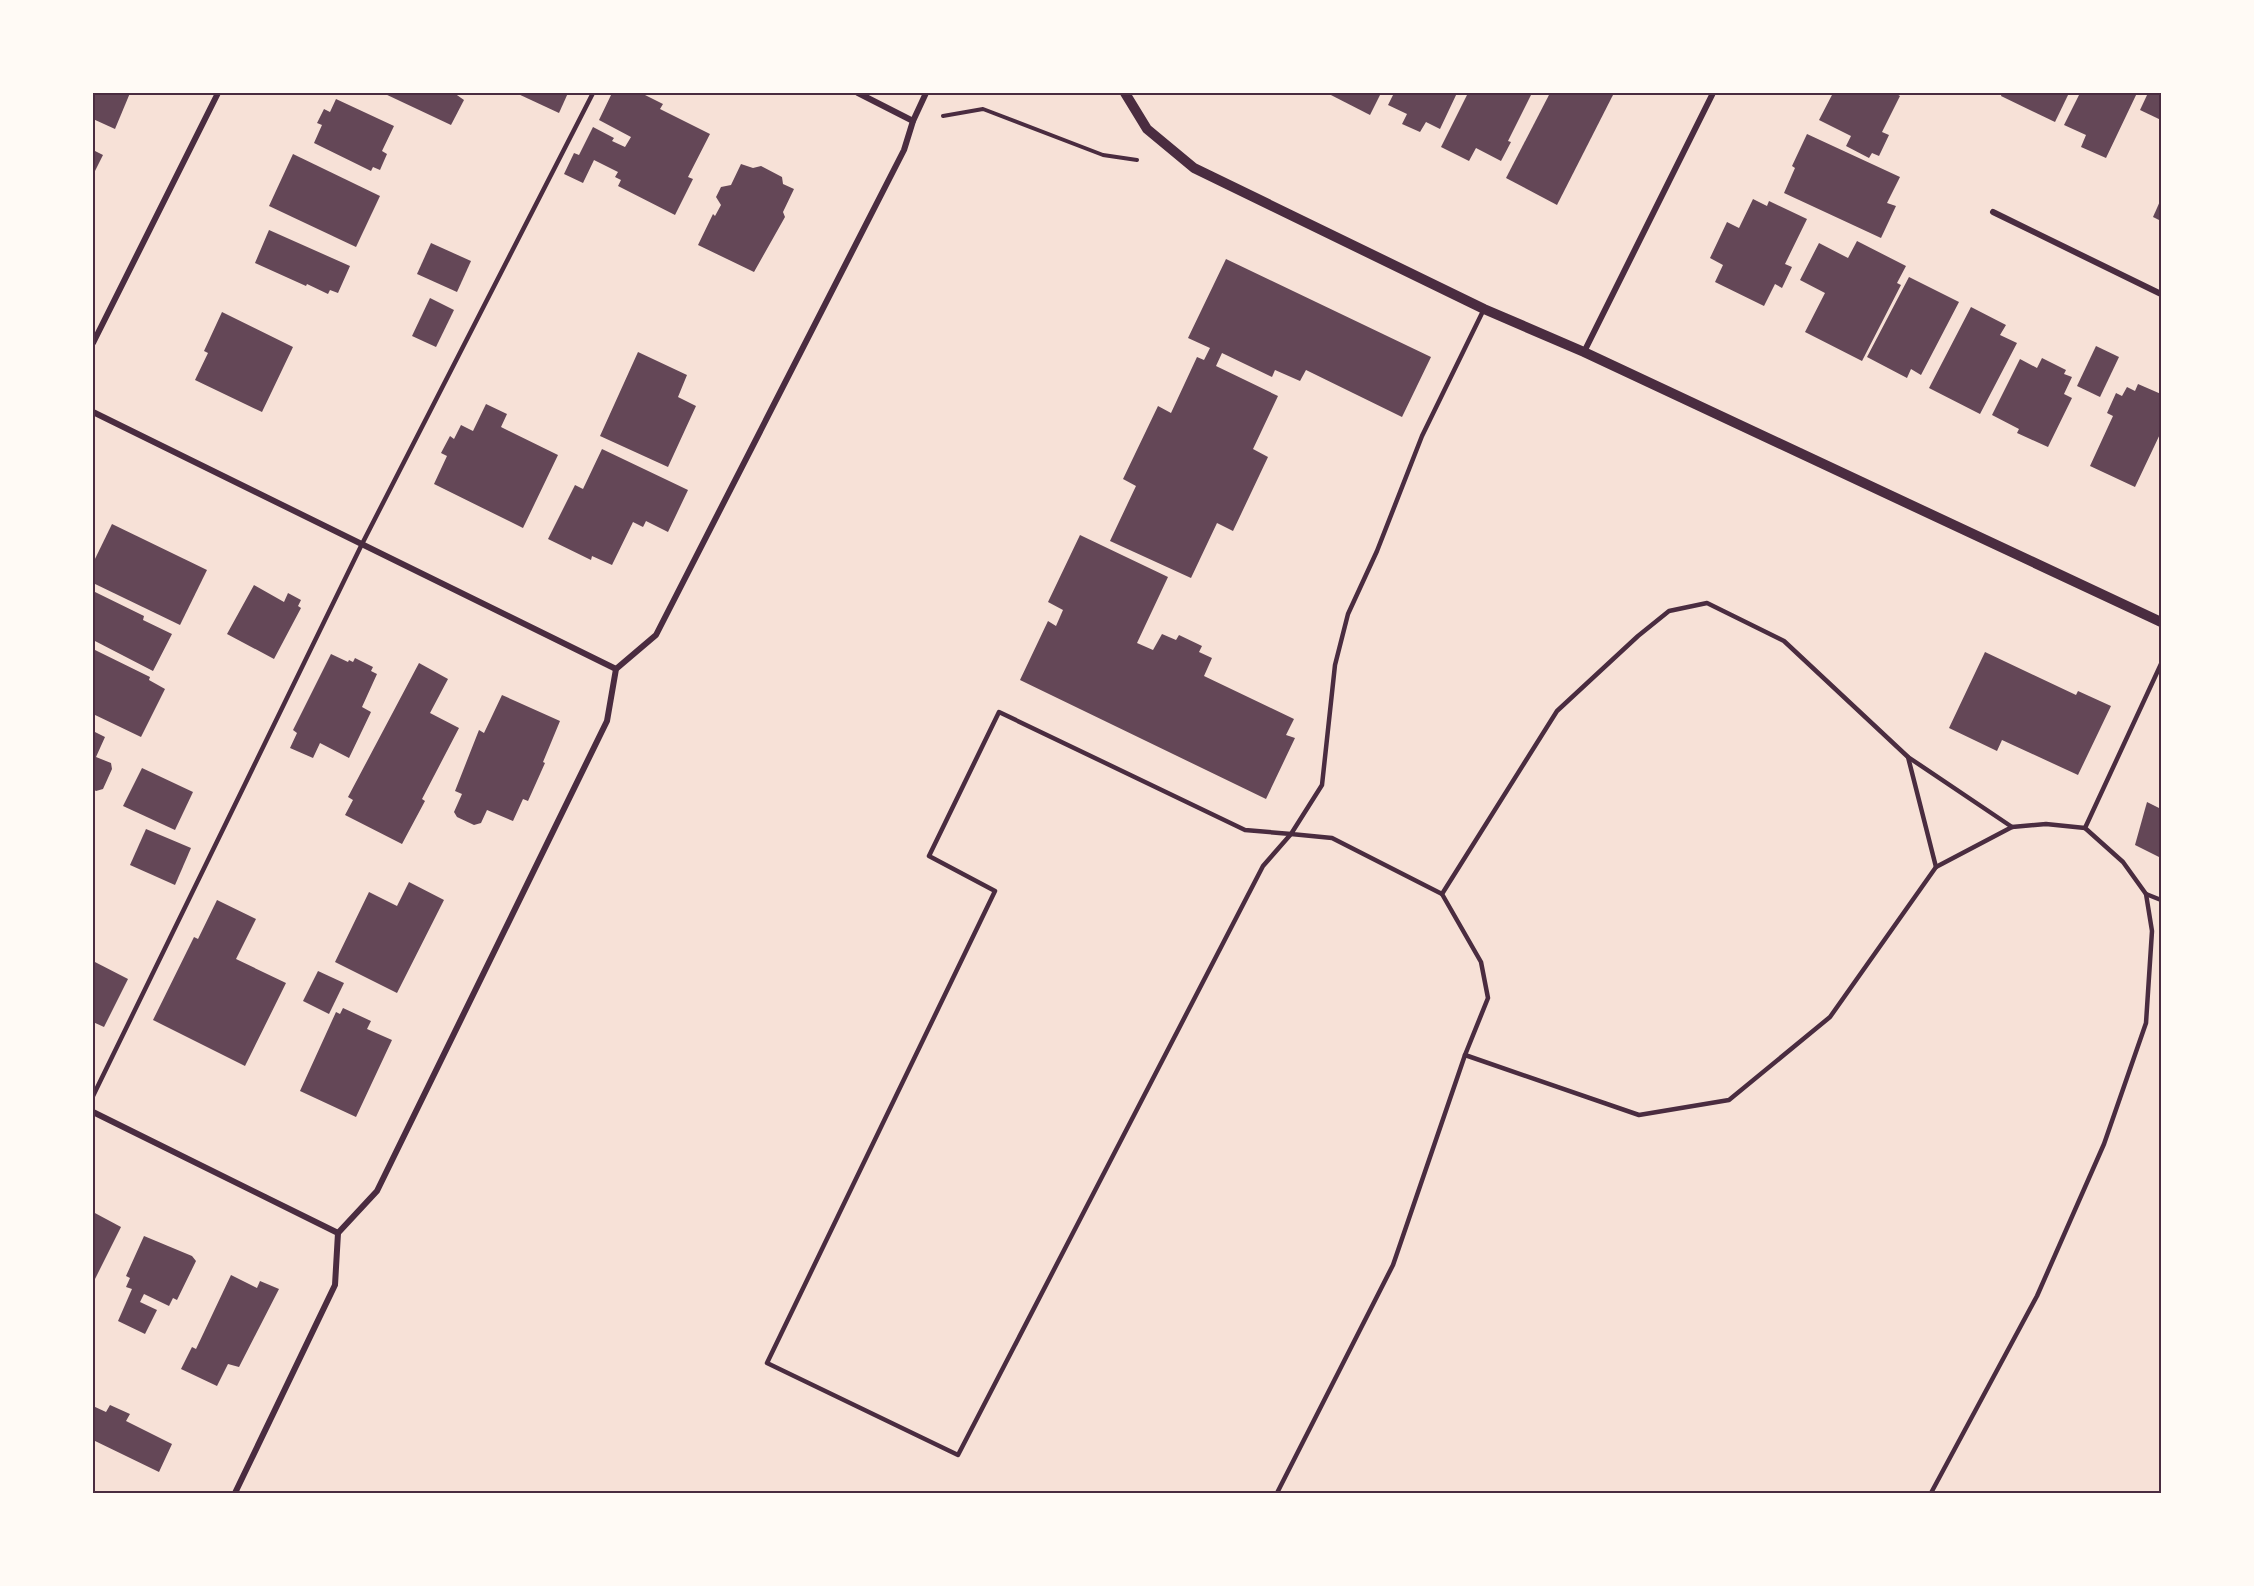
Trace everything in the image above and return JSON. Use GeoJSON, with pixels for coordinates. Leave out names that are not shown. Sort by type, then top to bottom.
{"type":"FeatureCollection","features":[{"type":"Feature","properties":{"kind":"street"},"geometry":{"type":"LineString","coordinates":[[93,343],[218,93]]}},
{"type":"Feature","properties":{"kind":"street"},"geometry":{"type":"LineString","coordinates":[[858,93],[913,121]]}},
{"type":"Feature","properties":{"kind":"street"},"geometry":{"type":"LineString","coordinates":[[235,1493],[335,1285],[338,1233],[377,1191],[393,1159],[607,722],[616,669],[656,635],[904,150],[913,121],[926,93]]}},
{"type":"Feature","properties":{"kind":"street"},"geometry":{"type":"LineString","coordinates":[[1125,93],[1148,129],[1194,168],[1484,309],[1584,352],[2161,622]]}},
{"type":"Feature","properties":{"kind":"street"},"geometry":{"type":"LineString","coordinates":[[1584,352],[1713,93]]}},
{"type":"Feature","properties":{"kind":"street"},"geometry":{"type":"LineString","coordinates":[[1994,212],[2161,294]]}},
{"type":"Feature","properties":{"kind":"street"},"geometry":{"type":"LineString","coordinates":[[93,412],[616,669]]}},
{"type":"Feature","properties":{"kind":"street"},"geometry":{"type":"LineString","coordinates":[[93,1112],[338,1233]]}},
{"type":"Feature","properties":{"kind":"lane"},"geometry":{"type":"LineString","coordinates":[[93,1096],[362,544],[593,93]]}},
{"type":"Feature","properties":{"kind":"lane"},"geometry":{"type":"LineString","coordinates":[[1276,1493],[1394,1265],[1465,1055],[1488,998],[1481,962],[1442,894],[1332,838],[1290,834],[1245,830],[999,712],[929,856],[996,891],[767,1363],[958,1455],[1263,866],[1290,834],[1322,785],[1335,665],[1348,614],[1377,551],[1422,436],[1484,309]]}},
{"type":"Feature","properties":{"kind":"lane"},"geometry":{"type":"LineString","coordinates":[[1442,894],[1557,711],[1638,636],[1670,612],[1707,603],[1784,641],[1908,758],[2012,827]]}},
{"type":"Feature","properties":{"kind":"lane"},"geometry":{"type":"LineString","coordinates":[[2085,828],[2161,664]]}},
{"type":"Feature","properties":{"kind":"lane"},"geometry":{"type":"LineString","coordinates":[[1908,758],[1936,867]]}},
{"type":"Feature","properties":{"kind":"lane"},"geometry":{"type":"LineString","coordinates":[[1465,1055],[1639,1114],[1729,1100],[1830,1017],[1936,867],[2012,827],[2046,824],[2085,828],[2123,862],[2146,894],[2152,931],[2146,1023],[2104,1144],[2037,1296],[1931,1493]]}},
{"type":"Feature","properties":{"kind":"lane"},"geometry":{"type":"LineString","coordinates":[[2146,894],[2161,900]]}},
{"type":"Feature","properties":{"kind":"path"},"geometry":{"type":"LineString","coordinates":[[913,121],[983,109],[1103,154],[1194,168]]}},
{"type":"Feature","properties":{"kind":"building"},"geometry":{"type":"Polygon","coordinates":[[[93,93],[130,93],[115,129],[93,119],[93,93]]]}},
{"type":"Feature","properties":{"kind":"building"},"geometry":{"type":"Polygon","coordinates":[[[383,93],[454,93],[464,100],[451,125],[383,93]]]}},
{"type":"Feature","properties":{"kind":"building"},"geometry":{"type":"Polygon","coordinates":[[[516,93],[568,93],[559,113],[516,93]]]}},
{"type":"Feature","properties":{"kind":"building"},"geometry":{"type":"Polygon","coordinates":[[[612,93],[641,93],[663,104],[660,109],[710,134],[688,177],[693,179],[675,215],[618,186],[621,180],[615,177],[618,172],[594,160],[583,183],[564,174],[574,153],[579,155],[593,127],[614,138],[612,141],[625,147],[631,137],[599,120],[612,93]]]}},
{"type":"Feature","properties":{"kind":"building"},"geometry":{"type":"Polygon","coordinates":[[[1327,93],[1381,93],[1370,115],[1327,93]]]}},
{"type":"Feature","properties":{"kind":"building"},"geometry":{"type":"Polygon","coordinates":[[[1394,93],[1457,93],[1440,129],[1426,122],[1420,132],[1402,124],[1407,114],[1388,105],[1394,93]]]}},
{"type":"Feature","properties":{"kind":"building"},"geometry":{"type":"Polygon","coordinates":[[[1468,93],[1532,93],[1508,141],[1511,142],[1501,161],[1476,148],[1469,161],[1441,147],[1468,93]]]}},
{"type":"Feature","properties":{"kind":"building"},"geometry":{"type":"Polygon","coordinates":[[[1550,93],[1614,93],[1557,205],[1506,178],[1550,93]]]}},
{"type":"Feature","properties":{"kind":"building"},"geometry":{"type":"Polygon","coordinates":[[[1833,93],[1895,93],[1900,96],[1882,132],[1889,135],[1879,156],[1872,153],[1869,158],[1846,146],[1851,136],[1819,120],[1833,93]]]}},
{"type":"Feature","properties":{"kind":"building"},"geometry":{"type":"Polygon","coordinates":[[[2002,93],[2069,93],[2055,122],[2001,96],[2002,93]]]}},
{"type":"Feature","properties":{"kind":"building"},"geometry":{"type":"Polygon","coordinates":[[[2080,93],[2137,93],[2106,158],[2081,147],[2086,135],[2064,125],[2080,93]]]}},
{"type":"Feature","properties":{"kind":"building"},"geometry":{"type":"Polygon","coordinates":[[[2148,93],[2161,93],[2161,120],[2140,110],[2148,93]]]}},
{"type":"Feature","properties":{"kind":"building"},"geometry":{"type":"Polygon","coordinates":[[[336,99],[394,126],[382,151],[387,154],[380,170],[373,167],[371,171],[314,143],[322,125],[317,123],[324,109],[330,112],[336,99]]]}},
{"type":"Feature","properties":{"kind":"building"},"geometry":{"type":"Polygon","coordinates":[[[1807,134],[1900,177],[1887,203],[1896,206],[1881,238],[1784,193],[1795,168],[1792,166],[1807,134]]]}},
{"type":"Feature","properties":{"kind":"building"},"geometry":{"type":"Polygon","coordinates":[[[93,150],[103,155],[93,175],[93,150]]]}},
{"type":"Feature","properties":{"kind":"building"},"geometry":{"type":"Polygon","coordinates":[[[293,154],[380,196],[356,247],[269,206],[293,154]]]}},
{"type":"Feature","properties":{"kind":"building"},"geometry":{"type":"Polygon","coordinates":[[[741,164],[753,168],[761,166],[782,177],[783,184],[794,189],[783,212],[785,217],[754,272],[698,245],[713,214],[715,216],[721,205],[716,197],[721,187],[731,185],[741,164]]]}},
{"type":"Feature","properties":{"kind":"building"},"geometry":{"type":"Polygon","coordinates":[[[1753,199],[1767,206],[1769,201],[1807,219],[1785,264],[1792,267],[1782,288],[1775,284],[1764,306],[1715,282],[1723,265],[1710,258],[1727,222],[1739,228],[1753,199]]]}},
{"type":"Feature","properties":{"kind":"building"},"geometry":{"type":"Polygon","coordinates":[[[2161,199],[2161,221],[2153,217],[2161,199]]]}},
{"type":"Feature","properties":{"kind":"building"},"geometry":{"type":"Polygon","coordinates":[[[269,230],[350,266],[338,293],[330,290],[328,294],[255,263],[269,230]]]}},
{"type":"Feature","properties":{"kind":"building"},"geometry":{"type":"Polygon","coordinates":[[[1857,241],[1906,266],[1897,283],[1901,285],[1862,361],[1805,332],[1825,293],[1800,280],[1819,243],[1848,258],[1857,241]]]}},
{"type":"Feature","properties":{"kind":"building"},"geometry":{"type":"Polygon","coordinates":[[[431,243],[471,261],[457,292],[417,274],[431,243]]]}},
{"type":"Feature","properties":{"kind":"building"},"geometry":{"type":"Polygon","coordinates":[[[1226,259],[1431,357],[1402,417],[1306,370],[1300,381],[1275,370],[1272,377],[1222,353],[1216,366],[1278,396],[1253,449],[1268,457],[1233,531],[1217,523],[1191,578],[1110,541],[1136,486],[1123,479],[1158,406],[1171,413],[1197,357],[1204,360],[1210,348],[1188,338],[1226,259]]]}},
{"type":"Feature","properties":{"kind":"building"},"geometry":{"type":"Polygon","coordinates":[[[1909,277],[1959,302],[1921,375],[1911,369],[1907,378],[1867,357],[1909,277]]]}},
{"type":"Feature","properties":{"kind":"building"},"geometry":{"type":"Polygon","coordinates":[[[430,298],[454,310],[436,347],[412,336],[430,298]]]}},
{"type":"Feature","properties":{"kind":"building"},"geometry":{"type":"Polygon","coordinates":[[[1971,307],[2006,325],[2000,335],[2017,343],[1980,414],[1929,388],[1971,307]]]}},
{"type":"Feature","properties":{"kind":"building"},"geometry":{"type":"Polygon","coordinates":[[[222,312],[293,347],[262,412],[195,380],[208,353],[204,351],[222,312]]]}},
{"type":"Feature","properties":{"kind":"building"},"geometry":{"type":"Polygon","coordinates":[[[2096,346],[2119,357],[2100,397],[2077,386],[2096,346]]]}},
{"type":"Feature","properties":{"kind":"building"},"geometry":{"type":"Polygon","coordinates":[[[638,352],[687,375],[678,397],[696,406],[668,467],[600,436],[638,352]]]}},
{"type":"Feature","properties":{"kind":"building"},"geometry":{"type":"Polygon","coordinates":[[[2042,358],[2066,370],[2064,374],[2072,377],[2064,394],[2072,398],[2048,447],[2017,433],[2019,429],[1992,415],[2020,359],[2037,368],[2042,358]]]}},
{"type":"Feature","properties":{"kind":"building"},"geometry":{"type":"Polygon","coordinates":[[[2138,384],[2161,394],[2161,432],[2135,487],[2090,466],[2113,416],[2107,413],[2116,393],[2122,396],[2127,387],[2135,391],[2138,384]]]}},
{"type":"Feature","properties":{"kind":"building"},"geometry":{"type":"Polygon","coordinates":[[[486,404],[507,414],[501,427],[558,455],[523,528],[434,484],[447,456],[441,453],[450,436],[454,439],[461,425],[473,431],[486,404]]]}},
{"type":"Feature","properties":{"kind":"building"},"geometry":{"type":"Polygon","coordinates":[[[602,449],[688,490],[668,532],[646,521],[643,527],[633,522],[612,565],[592,556],[591,560],[548,539],[575,485],[583,489],[602,449]]]}},
{"type":"Feature","properties":{"kind":"building"},"geometry":{"type":"Polygon","coordinates":[[[112,524],[207,570],[180,625],[93,583],[93,563],[112,524]]]}},
{"type":"Feature","properties":{"kind":"building"},"geometry":{"type":"Polygon","coordinates":[[[1080,535],[1168,577],[1137,643],[1153,650],[1162,634],[1176,640],[1179,635],[1202,646],[1199,652],[1212,658],[1204,676],[1294,719],[1286,735],[1295,738],[1266,799],[1020,680],[1048,621],[1056,626],[1063,610],[1048,602],[1080,535]]]}},
{"type":"Feature","properties":{"kind":"building"},"geometry":{"type":"Polygon","coordinates":[[[254,585],[284,602],[288,593],[301,600],[298,606],[301,608],[274,659],[227,634],[254,585]]]}},
{"type":"Feature","properties":{"kind":"building"},"geometry":{"type":"Polygon","coordinates":[[[93,591],[144,616],[143,620],[172,634],[153,671],[93,640],[93,591]]]}},
{"type":"Feature","properties":{"kind":"building"},"geometry":{"type":"Polygon","coordinates":[[[93,649],[150,677],[149,680],[165,689],[141,737],[93,714],[93,649]]]}},
{"type":"Feature","properties":{"kind":"building"},"geometry":{"type":"Polygon","coordinates":[[[1985,652],[2076,695],[2078,691],[2111,706],[2078,775],[2002,740],[1997,751],[1949,728],[1985,652]]]}},
{"type":"Feature","properties":{"kind":"building"},"geometry":{"type":"Polygon","coordinates":[[[331,654],[348,662],[349,660],[353,662],[355,658],[373,667],[371,671],[377,674],[362,707],[371,712],[349,758],[320,743],[313,758],[290,748],[297,733],[293,730],[331,654]]]}},
{"type":"Feature","properties":{"kind":"building"},"geometry":{"type":"Polygon","coordinates":[[[419,663],[448,679],[430,713],[459,728],[422,799],[425,801],[402,844],[345,815],[353,800],[348,797],[419,663]]]}},
{"type":"Feature","properties":{"kind":"building"},"geometry":{"type":"Polygon","coordinates":[[[502,695],[560,721],[528,801],[523,799],[513,821],[487,810],[481,823],[474,825],[457,817],[454,812],[462,794],[455,791],[479,730],[484,733],[502,695]]]}},
{"type":"Feature","properties":{"kind":"building"},"geometry":{"type":"Polygon","coordinates":[[[93,731],[105,737],[96,757],[111,763],[112,769],[103,789],[96,791],[93,789],[93,731]]]}},
{"type":"Feature","properties":{"kind":"building"},"geometry":{"type":"Polygon","coordinates":[[[142,768],[193,792],[175,830],[123,806],[142,768]]]}},
{"type":"Feature","properties":{"kind":"building"},"geometry":{"type":"Polygon","coordinates":[[[2147,802],[2161,809],[2161,858],[2135,845],[2147,802]]]}},
{"type":"Feature","properties":{"kind":"building"},"geometry":{"type":"Polygon","coordinates":[[[146,829],[191,848],[175,885],[130,865],[146,829]]]}},
{"type":"Feature","properties":{"kind":"building"},"geometry":{"type":"Polygon","coordinates":[[[409,882],[444,900],[397,993],[335,962],[369,892],[397,906],[409,882]]]}},
{"type":"Feature","properties":{"kind":"building"},"geometry":{"type":"Polygon","coordinates":[[[217,900],[256,919],[236,959],[286,983],[245,1066],[153,1020],[194,937],[198,939],[217,900]]]}},
{"type":"Feature","properties":{"kind":"building"},"geometry":{"type":"Polygon","coordinates":[[[93,961],[128,979],[104,1027],[93,1022],[93,961]]]}},
{"type":"Feature","properties":{"kind":"building"},"geometry":{"type":"Polygon","coordinates":[[[318,971],[344,983],[329,1014],[303,1001],[318,971]]]}},
{"type":"Feature","properties":{"kind":"building"},"geometry":{"type":"Polygon","coordinates":[[[343,1008],[371,1021],[367,1029],[392,1040],[356,1117],[300,1091],[336,1012],[340,1014],[343,1008]]]}},
{"type":"Feature","properties":{"kind":"building"},"geometry":{"type":"Polygon","coordinates":[[[93,1212],[121,1227],[93,1283],[93,1212]]]}},
{"type":"Feature","properties":{"kind":"building"},"geometry":{"type":"Polygon","coordinates":[[[144,1236],[192,1256],[196,1261],[177,1300],[173,1298],[169,1306],[144,1294],[140,1302],[157,1310],[145,1334],[118,1321],[132,1289],[126,1287],[130,1278],[126,1276],[144,1236]]]}},
{"type":"Feature","properties":{"kind":"building"},"geometry":{"type":"Polygon","coordinates":[[[231,1275],[257,1288],[260,1281],[279,1289],[239,1367],[228,1364],[217,1386],[181,1369],[192,1347],[196,1349],[231,1275]]]}},
{"type":"Feature","properties":{"kind":"building"},"geometry":{"type":"Polygon","coordinates":[[[110,1405],[130,1414],[126,1421],[172,1444],[159,1472],[93,1440],[93,1406],[106,1412],[110,1405]]]}}]}
